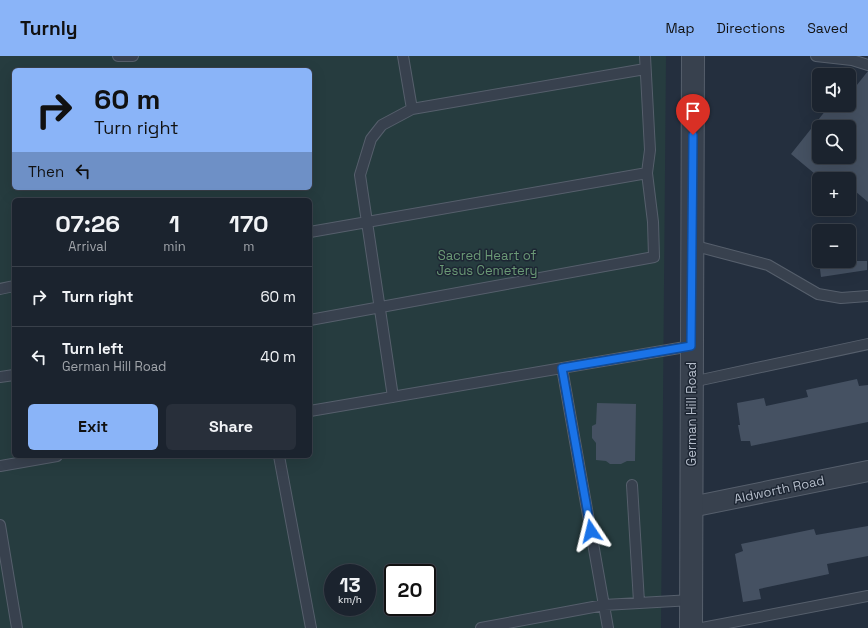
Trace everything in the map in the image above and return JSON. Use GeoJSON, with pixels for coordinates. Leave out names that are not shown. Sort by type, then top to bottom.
{"type":"FeatureCollection","features":[{"type":"Feature","properties":{"kind":"street","name":"German Hill Road"},"geometry":{"type":"LineString","coordinates":[[691,628],[693,56]]}},
{"type":"Feature","properties":{"kind":"street","name":"Aldworth Road"},"geometry":{"type":"LineString","coordinates":[[691,507],[868,471]]}},
{"type":"Feature","properties":{"kind":"lane"},"geometry":{"type":"LineString","coordinates":[[118,56],[133,56]]}},
{"type":"Feature","properties":{"kind":"lane"},"geometry":{"type":"LineString","coordinates":[[403,56],[412,109]]}},
{"type":"Feature","properties":{"kind":"lane"},"geometry":{"type":"LineString","coordinates":[[312,320],[654,257],[653,222],[647,173],[650,150],[645,56]]}},
{"type":"Feature","properties":{"kind":"lane"},"geometry":{"type":"LineString","coordinates":[[816,56],[852,60],[868,64]]}},
{"type":"Feature","properties":{"kind":"lane"},"geometry":{"type":"LineString","coordinates":[[393,397],[360,175],[371,138],[382,125],[412,109],[645,69]]}},
{"type":"Feature","properties":{"kind":"lane"},"geometry":{"type":"LineString","coordinates":[[312,232],[647,173]]}},
{"type":"Feature","properties":{"kind":"lane"},"geometry":{"type":"LineString","coordinates":[[692,245],[768,265],[818,294],[841,298],[868,296]]}},
{"type":"Feature","properties":{"kind":"lane"},"geometry":{"type":"LineString","coordinates":[[0,289],[12,286]]}},
{"type":"Feature","properties":{"kind":"lane"},"geometry":{"type":"LineString","coordinates":[[692,382],[868,344]]}},
{"type":"Feature","properties":{"kind":"lane"},"geometry":{"type":"LineString","coordinates":[[312,411],[691,346]]}},
{"type":"Feature","properties":{"kind":"lane"},"geometry":{"type":"LineString","coordinates":[[562,368],[608,628]]}},
{"type":"Feature","properties":{"kind":"lane"},"geometry":{"type":"LineString","coordinates":[[0,377],[12,375]]}},
{"type":"Feature","properties":{"kind":"lane"},"geometry":{"type":"LineString","coordinates":[[0,466],[46,458]]}},
{"type":"Feature","properties":{"kind":"lane"},"geometry":{"type":"LineString","coordinates":[[278,458],[311,628]]}},
{"type":"Feature","properties":{"kind":"lane"},"geometry":{"type":"LineString","coordinates":[[632,485],[639,602]]}},
{"type":"Feature","properties":{"kind":"lane"},"geometry":{"type":"LineString","coordinates":[[0,525],[17,628]]}},
{"type":"Feature","properties":{"kind":"lane"},"geometry":{"type":"LineString","coordinates":[[702,628],[868,596]]}},
{"type":"Feature","properties":{"kind":"lane"},"geometry":{"type":"LineString","coordinates":[[481,628],[604,606],[639,602],[692,600]]}},
{"type":"Feature","properties":{"kind":"green space","name":"Sacred Heart of Jesus Cemetery"},"geometry":{"type":"Polygon","coordinates":[[[0,56],[666,56],[661,628],[0,628],[0,56]]]}},
{"type":"Feature","properties":{"kind":"building"},"geometry":{"type":"Polygon","coordinates":[[[868,71],[868,202],[856,192],[856,172],[813,172],[791,154],[812,128],[812,164],[856,164],[856,120],[818,120],[824,112],[856,112],[856,86],[868,71]]]}},
{"type":"Feature","properties":{"kind":"building"},"geometry":{"type":"Polygon","coordinates":[[[856,261],[867,261],[867,270],[821,277],[820,268],[856,268],[856,261]]]}},
{"type":"Feature","properties":{"kind":"building"},"geometry":{"type":"Polygon","coordinates":[[[857,379],[859,386],[868,385],[868,422],[751,446],[750,441],[741,441],[738,425],[740,425],[737,403],[764,398],[766,406],[808,397],[806,390],[857,379]]]}},
{"type":"Feature","properties":{"kind":"building"},"geometry":{"type":"Polygon","coordinates":[[[597,403],[636,404],[635,461],[627,461],[621,464],[610,464],[606,461],[596,460],[596,443],[592,438],[592,426],[596,424],[597,403]]]}},
{"type":"Feature","properties":{"kind":"building"},"geometry":{"type":"Polygon","coordinates":[[[868,526],[868,556],[827,564],[829,574],[759,589],[761,599],[743,602],[735,554],[743,551],[741,544],[814,529],[816,535],[868,526]]]}},
{"type":"Feature","properties":{"kind":"route"},"geometry":{"type":"LineString","coordinates":[[591,531],[562,368],[691,346],[693,135]]}}]}
